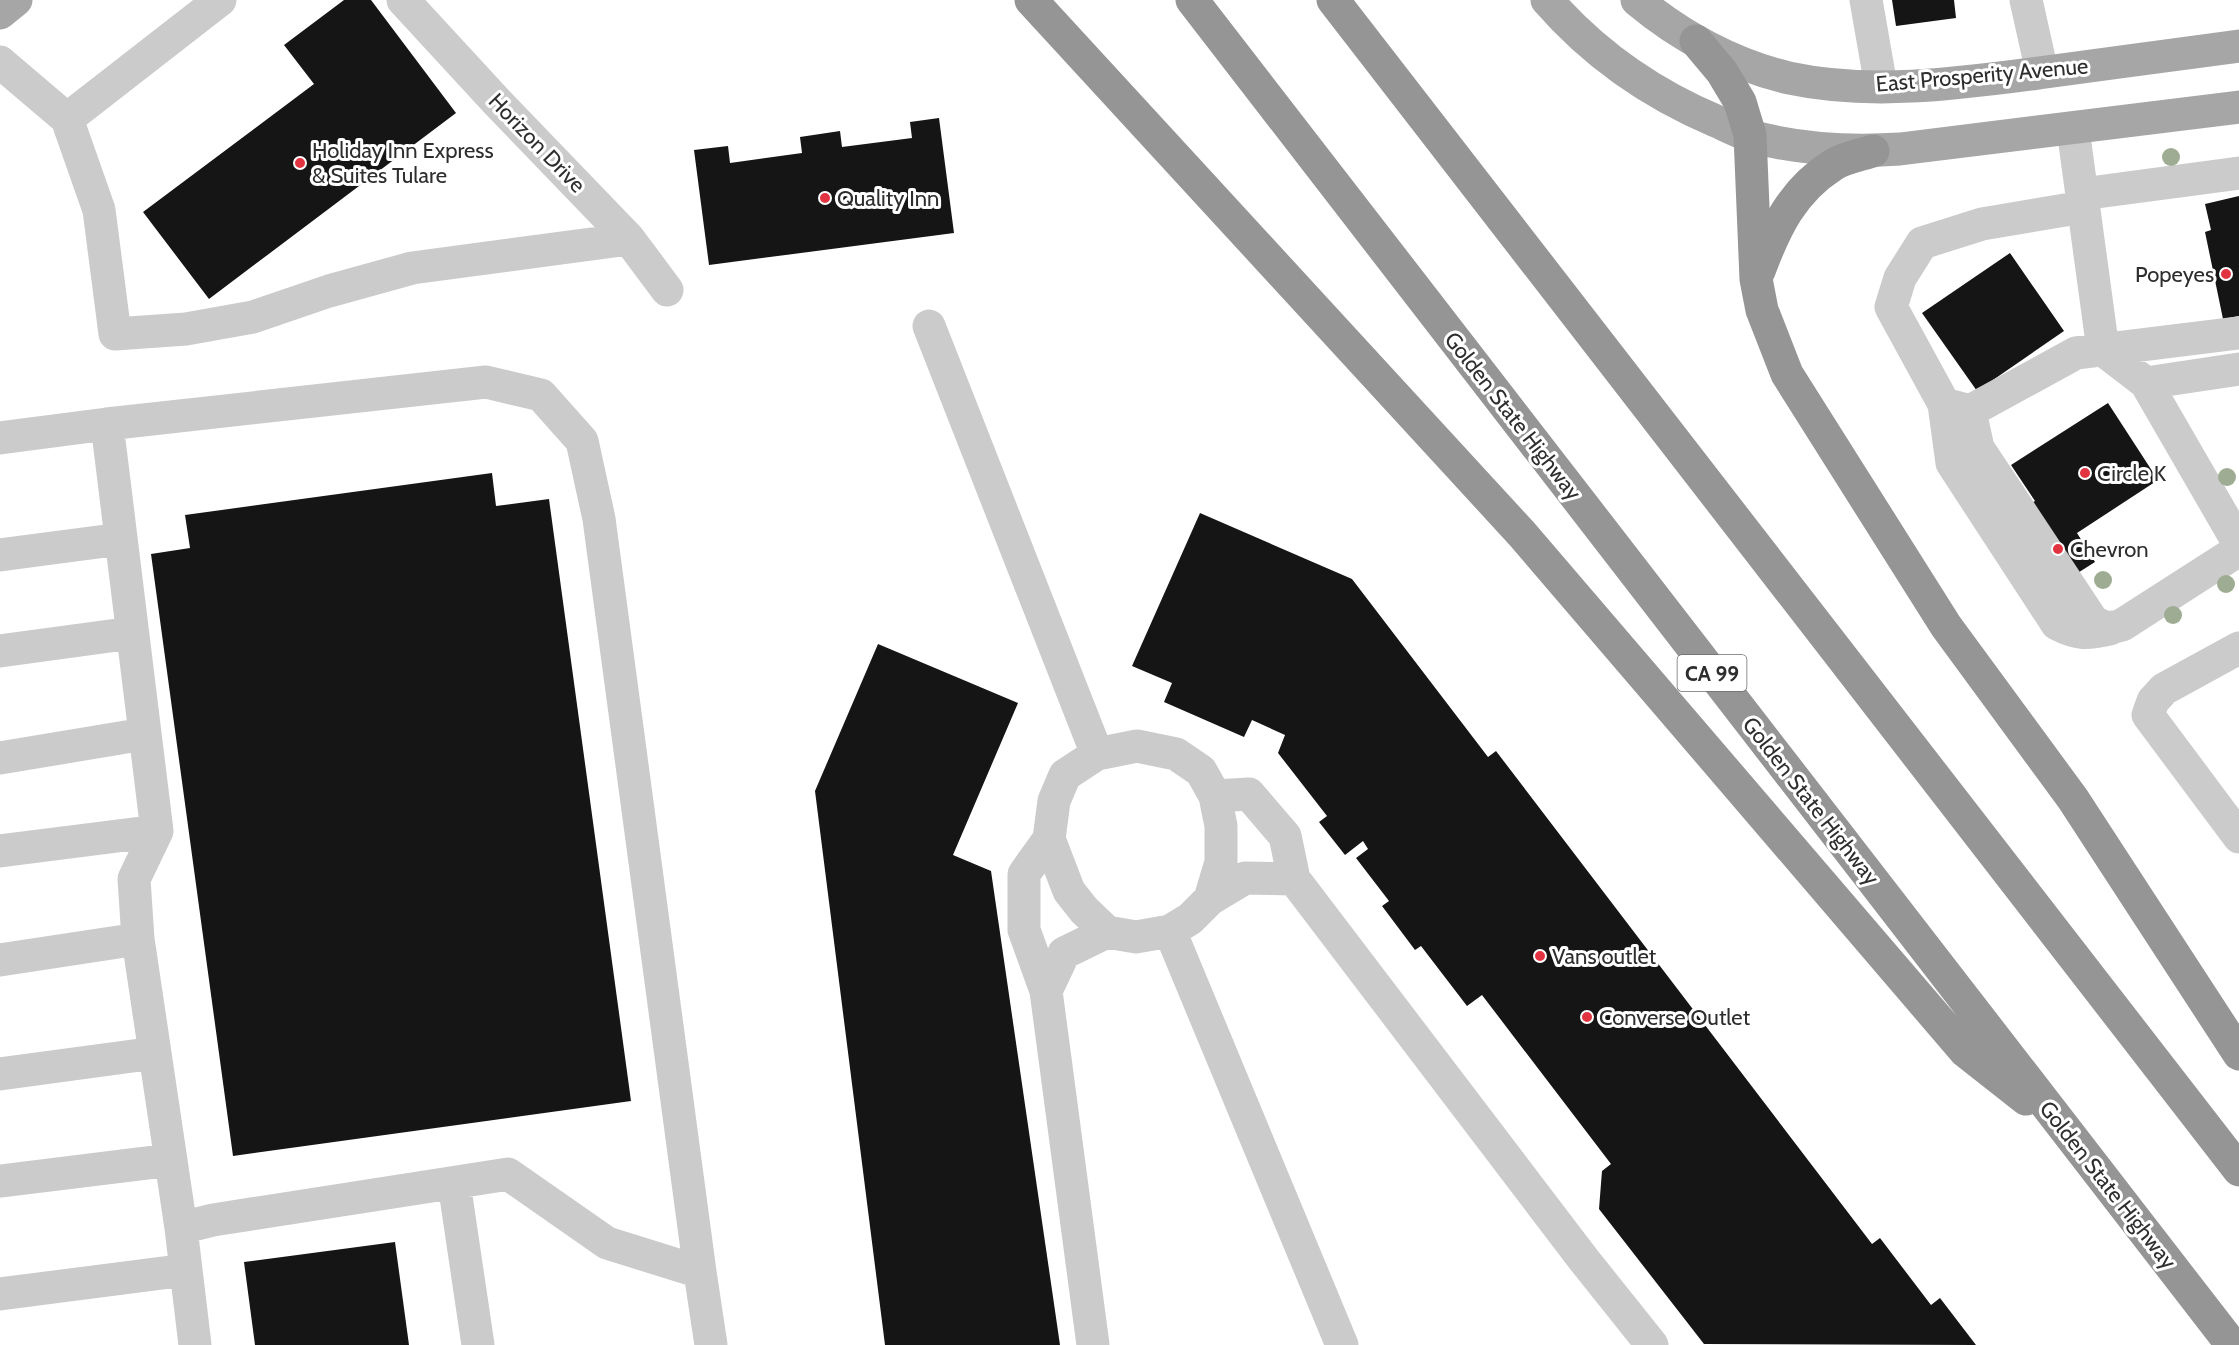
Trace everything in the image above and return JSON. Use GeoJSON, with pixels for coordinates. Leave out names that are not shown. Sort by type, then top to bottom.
{"type":"FeatureCollection","features":[{"type":"Feature","properties":{"kind":"highway"},"geometry":{"type":"LineString","coordinates":[[1032,0],[1522,534],[1965,1051],[2066,1131]]}},
{"type":"Feature","properties":{"kind":"highway","name":"Golden State Highway"},"geometry":{"type":"LineString","coordinates":[[1192,0],[2232,1345]]}},
{"type":"Feature","properties":{"kind":"highway"},"geometry":{"type":"LineString","coordinates":[[1333,0],[2239,1170]]}},
{"type":"Feature","properties":{"kind":"highway"},"geometry":{"type":"LineString","coordinates":[[1696,41],[1722,72],[1740,102],[1750,135],[1756,279],[1762,310],[1786,374],[1946,626],[2073,800],[2239,1054]]}},
{"type":"Feature","properties":{"kind":"highway"},"geometry":{"type":"LineString","coordinates":[[1756,279],[1770,242],[1791,202],[1810,182],[1834,164],[1873,151]]}},
{"type":"Feature","properties":{"kind":"main road"},"geometry":{"type":"LineString","coordinates":[[0,13],[16,0]]}},
{"type":"Feature","properties":{"kind":"main road"},"geometry":{"type":"LineString","coordinates":[[1547,0],[1573,29],[1614,64],[1703,116],[1750,135],[1823,148],[1873,151],[1968,142],[2239,107]]}},
{"type":"Feature","properties":{"kind":"main road","name":"East Prosperity Avenue"},"geometry":{"type":"LineString","coordinates":[[1636,0],[1665,22],[1696,41],[1742,63],[1786,77],[1818,83],[1881,86],[1932,84],[2239,46]]}},
{"type":"Feature","properties":{"kind":"street"},"geometry":{"type":"LineString","coordinates":[[67,119],[220,0]]}},
{"type":"Feature","properties":{"kind":"street","name":"Horizon Drive"},"geometry":{"type":"LineString","coordinates":[[403,0],[629,239],[667,290]]}},
{"type":"Feature","properties":{"kind":"street"},"geometry":{"type":"LineString","coordinates":[[1866,0],[1881,86]]}},
{"type":"Feature","properties":{"kind":"street"},"geometry":{"type":"LineString","coordinates":[[2026,0],[2042,72]]}},
{"type":"Feature","properties":{"kind":"street"},"geometry":{"type":"LineString","coordinates":[[0,62],[67,119],[99,210],[115,334],[186,329],[253,317],[329,291],[412,268],[629,239]]}},
{"type":"Feature","properties":{"kind":"street"},"geometry":{"type":"LineString","coordinates":[[2073,129],[2103,350],[2146,383],[2239,544]]}},
{"type":"Feature","properties":{"kind":"street"},"geometry":{"type":"LineString","coordinates":[[2239,173],[2082,201],[1982,224],[1922,243],[1900,278],[1891,307],[1957,407],[1978,448],[2092,620],[2102,627],[2122,625],[2239,550]]}},
{"type":"Feature","properties":{"kind":"street"},"geometry":{"type":"LineString","coordinates":[[929,326],[1097,754]]}},
{"type":"Feature","properties":{"kind":"street"},"geometry":{"type":"LineString","coordinates":[[1957,407],[2076,353],[2239,333]]}},
{"type":"Feature","properties":{"kind":"street"},"geometry":{"type":"LineString","coordinates":[[2146,383],[2239,369]]}},
{"type":"Feature","properties":{"kind":"street"},"geometry":{"type":"LineString","coordinates":[[0,438],[486,382],[541,395],[582,441],[599,519],[711,1345]]}},
{"type":"Feature","properties":{"kind":"street"},"geometry":{"type":"LineString","coordinates":[[107,424],[157,831],[134,879],[138,939],[181,1227],[195,1345]]}},
{"type":"Feature","properties":{"kind":"street"},"geometry":{"type":"LineString","coordinates":[[0,555],[121,539]]}},
{"type":"Feature","properties":{"kind":"street"},"geometry":{"type":"LineString","coordinates":[[0,651],[132,633]]}},
{"type":"Feature","properties":{"kind":"street"},"geometry":{"type":"LineString","coordinates":[[2239,648],[2164,689],[2153,700],[2148,715],[2239,837]]}},
{"type":"Feature","properties":{"kind":"street"},"geometry":{"type":"LineString","coordinates":[[0,758],[144,734]]}},
{"type":"Feature","properties":{"kind":"street"},"geometry":{"type":"LineString","coordinates":[[1093,1345],[1046,991],[1024,930],[1024,874],[1049,839],[1054,801],[1065,775],[1097,754],[1137,746],[1176,754],[1201,771],[1215,796],[1221,826],[1221,862],[1210,899]]}},
{"type":"Feature","properties":{"kind":"street"},"geometry":{"type":"LineString","coordinates":[[1215,796],[1249,794],[1285,836],[1294,879],[1584,1260],[1652,1345]]}},
{"type":"Feature","properties":{"kind":"street"},"geometry":{"type":"LineString","coordinates":[[0,851],[157,831]]}},
{"type":"Feature","properties":{"kind":"street"},"geometry":{"type":"LineString","coordinates":[[1049,839],[1069,891],[1107,932]]}},
{"type":"Feature","properties":{"kind":"street"},"geometry":{"type":"LineString","coordinates":[[1046,991],[1064,953],[1107,932],[1136,937],[1170,931],[1190,919],[1210,899],[1245,878],[1294,879]]}},
{"type":"Feature","properties":{"kind":"street"},"geometry":{"type":"LineString","coordinates":[[1170,931],[1342,1345]]}},
{"type":"Feature","properties":{"kind":"street"},"geometry":{"type":"LineString","coordinates":[[0,960],[138,939]]}},
{"type":"Feature","properties":{"kind":"street"},"geometry":{"type":"LineString","coordinates":[[0,1074],[155,1053]]}},
{"type":"Feature","properties":{"kind":"street"},"geometry":{"type":"LineString","coordinates":[[0,1181],[171,1160]]}},
{"type":"Feature","properties":{"kind":"street"},"geometry":{"type":"LineString","coordinates":[[181,1227],[508,1174],[607,1243],[700,1272]]}},
{"type":"Feature","properties":{"kind":"street"},"geometry":{"type":"LineString","coordinates":[[454,1183],[478,1345]]}},
{"type":"Feature","properties":{"kind":"street"},"geometry":{"type":"LineString","coordinates":[[0,1294],[186,1270]]}},
{"type":"Feature","properties":{"kind":"building","name":"Holiday Inn Express & Suites Tulare"},"geometry":{"type":"Polygon","coordinates":[[[344,0],[371,0],[456,113],[209,299],[143,212],[314,84],[284,45],[344,0]]]}},
{"type":"Feature","properties":{"kind":"building"},"geometry":{"type":"Polygon","coordinates":[[[1892,0],[1954,0],[1956,18],[1896,26],[1892,0]]]}},
{"type":"Feature","properties":{"kind":"building","name":"Quality Inn"},"geometry":{"type":"Polygon","coordinates":[[[939,118],[954,233],[709,265],[694,150],[728,146],[730,163],[802,153],[800,137],[840,131],[842,147],[912,138],[910,122],[939,118]]]}},
{"type":"Feature","properties":{"kind":"building","name":"Popeyes"},"geometry":{"type":"Polygon","coordinates":[[[2239,196],[2239,316],[2223,319],[2205,232],[2211,230],[2205,204],[2239,196]]]}},
{"type":"Feature","properties":{"kind":"building"},"geometry":{"type":"Polygon","coordinates":[[[2010,253],[2064,331],[1977,391],[1922,313],[2010,253]]]}},
{"type":"Feature","properties":{"kind":"building","name":"Circle K"},"geometry":{"type":"Polygon","coordinates":[[[2108,403],[2158,480],[2077,533],[2095,562],[2054,588],[2010,516],[2035,501],[2011,465],[2108,403]]]}},
{"type":"Feature","properties":{"kind":"building"},"geometry":{"type":"Polygon","coordinates":[[[492,473],[496,506],[549,499],[631,1101],[233,1156],[151,554],[190,548],[185,515],[492,473]]]}},
{"type":"Feature","properties":{"kind":"building"},"geometry":{"type":"Polygon","coordinates":[[[1200,513],[1352,579],[1488,757],[1496,751],[1872,1244],[1880,1238],[1931,1305],[1940,1298],[1976,1345],[1704,1344],[1599,1209],[1602,1171],[1611,1164],[1482,995],[1467,1006],[1421,946],[1415,950],[1382,906],[1389,901],[1356,858],[1368,849],[1363,841],[1345,855],[1319,822],[1327,816],[1278,753],[1285,735],[1252,720],[1244,737],[1164,702],[1172,683],[1132,666],[1200,513]]]}},
{"type":"Feature","properties":{"kind":"building"},"geometry":{"type":"Polygon","coordinates":[[[878,644],[1018,703],[953,855],[991,871],[1060,1345],[885,1345],[815,791],[878,644]]]}},
{"type":"Feature","properties":{"kind":"building"},"geometry":{"type":"Polygon","coordinates":[[[395,1242],[409,1345],[255,1345],[244,1262],[395,1242]]]}},
{"type":"Feature","properties":{"kind":"place","name":"Holiday Inn Express & Suites Tulare"},"geometry":{"type":"Point","coordinates":[300,163]}},
{"type":"Feature","properties":{"kind":"place","name":"Quality Inn"},"geometry":{"type":"Point","coordinates":[825,198]}},
{"type":"Feature","properties":{"kind":"place","name":"Popeyes"},"geometry":{"type":"Point","coordinates":[2226,274]}},
{"type":"Feature","properties":{"kind":"place","name":"Circle K"},"geometry":{"type":"Point","coordinates":[2085,473]}},
{"type":"Feature","properties":{"kind":"place","name":"Chevron"},"geometry":{"type":"Point","coordinates":[2058,549]}},
{"type":"Feature","properties":{"kind":"place","name":"Vans outlet"},"geometry":{"type":"Point","coordinates":[1540,956]}},
{"type":"Feature","properties":{"kind":"place","name":"Converse Outlet"},"geometry":{"type":"Point","coordinates":[1587,1017]}}]}
